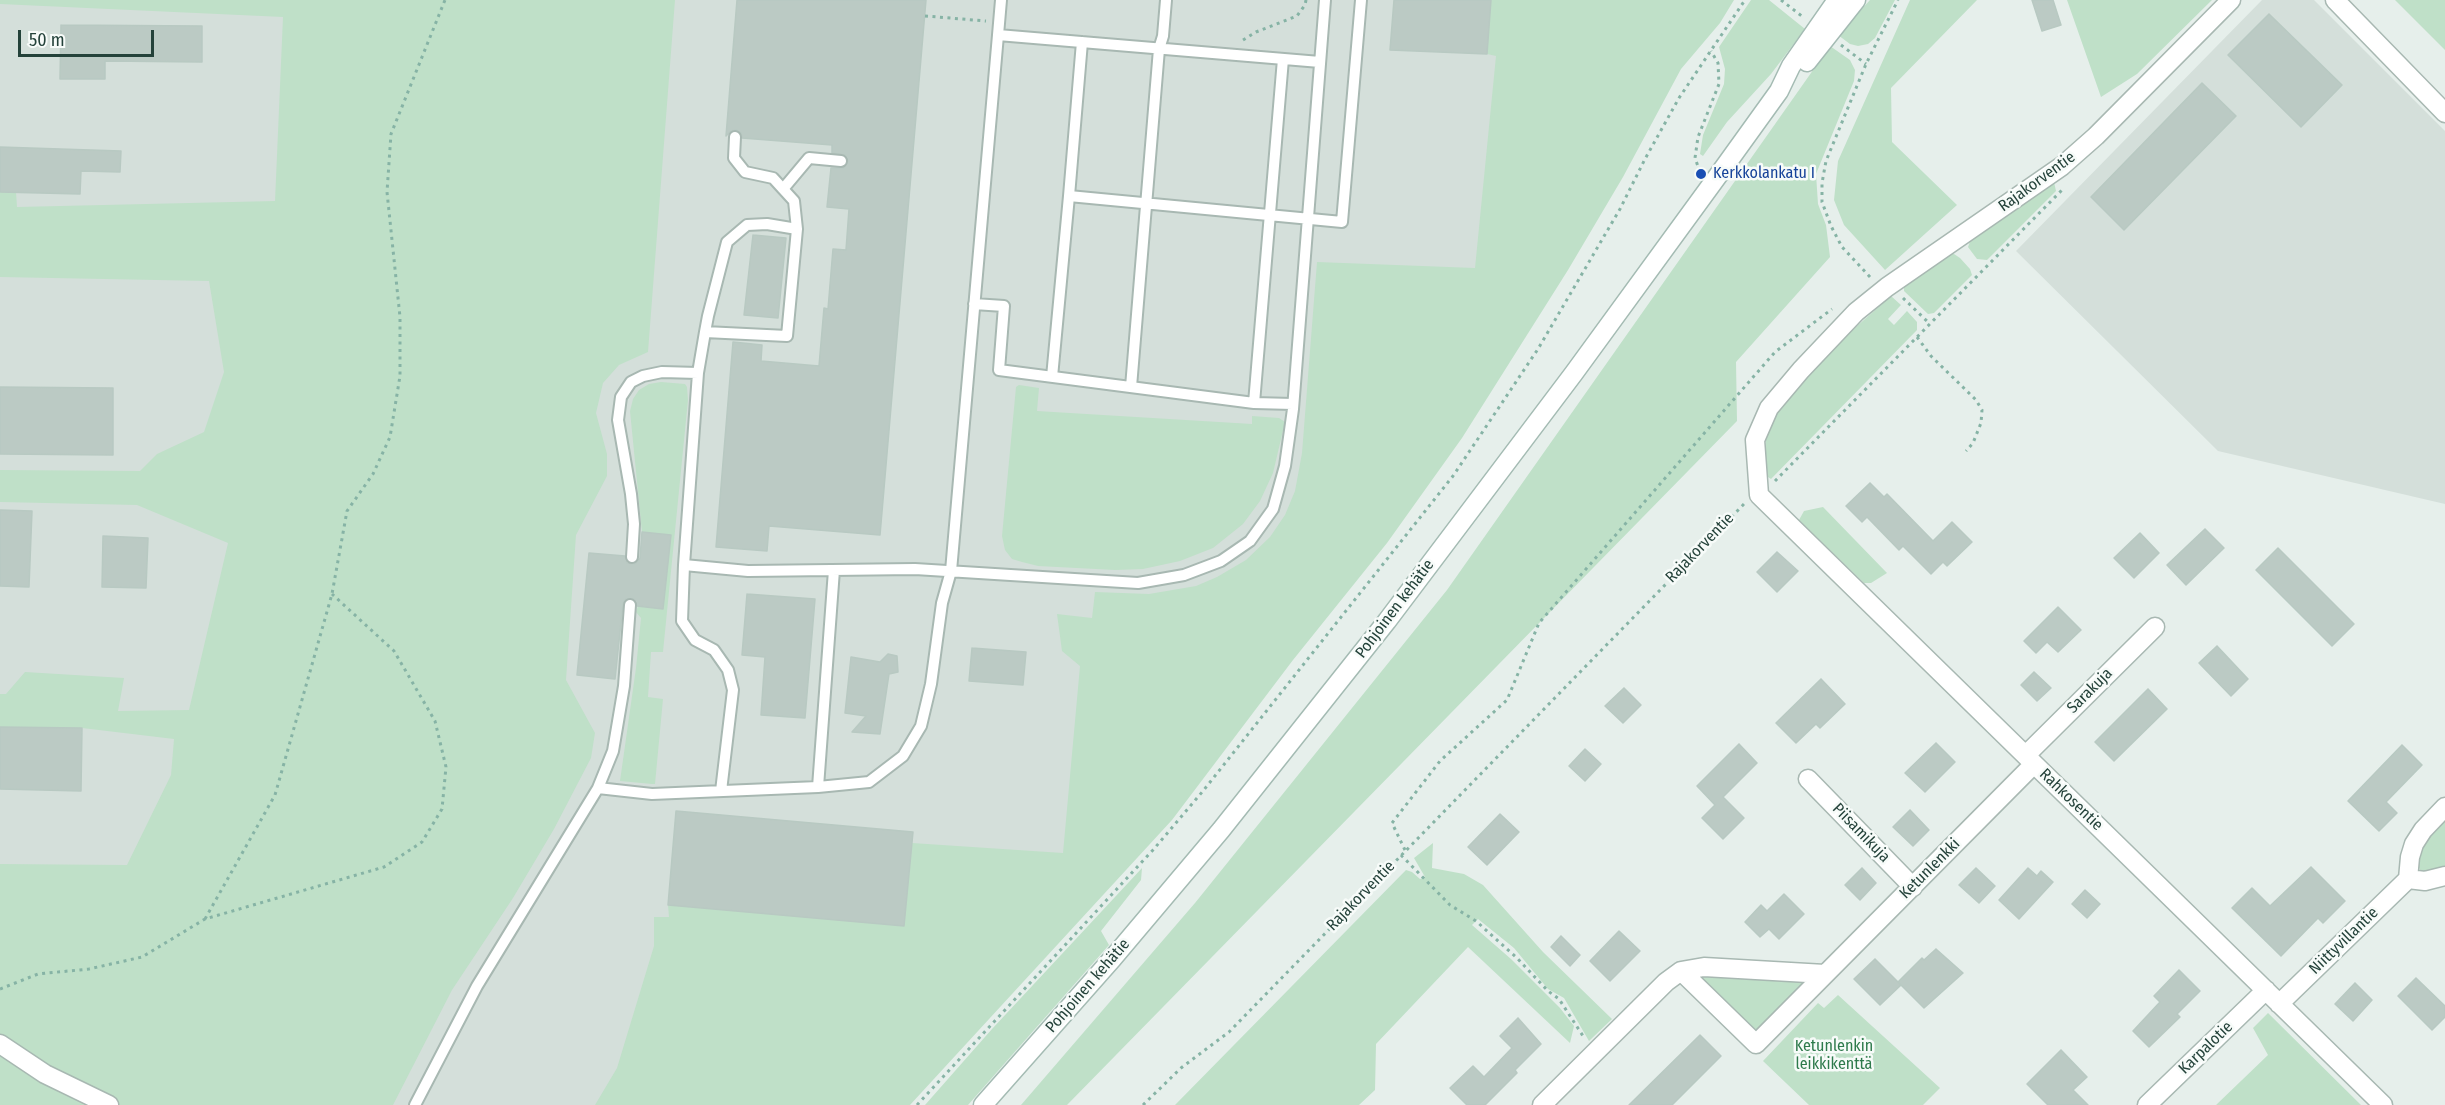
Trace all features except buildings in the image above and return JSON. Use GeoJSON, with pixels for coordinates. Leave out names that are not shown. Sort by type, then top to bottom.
{"type":"FeatureCollection","features":[{"type":"Feature","properties":{"kind":"street","name":"Pohjoinen kehätie"},"geometry":{"type":"LineString","coordinates":[[983,1105],[1113,958],[1221,830],[1380,630],[1574,372],[1779,91],[1791,66],[1837,0]]}},
{"type":"Feature","properties":{"kind":"street","name":"Pohjoinen kehätie"},"geometry":{"type":"LineString","coordinates":[[1779,91],[1799,73],[1856,0]]}},
{"type":"Feature","properties":{"kind":"street","name":"Rajakorventie"},"geometry":{"type":"LineString","coordinates":[[1759,495],[1755,440],[1769,408],[1801,370],[1856,312],[1879,283],[2062,166],[2096,136],[2230,0]]}},
{"type":"Feature","properties":{"kind":"street"},"geometry":{"type":"LineString","coordinates":[[2335,0],[2445,113]]}},
{"type":"Feature","properties":{"kind":"street","name":"Rahkosentie"},"geometry":{"type":"LineString","coordinates":[[1759,495],[2383,1105]]}},
{"type":"Feature","properties":{"kind":"street","name":"Sarakuja"},"geometry":{"type":"LineString","coordinates":[[2030,760],[2155,627]]}},
{"type":"Feature","properties":{"kind":"street","name":"Ketunlenkki"},"geometry":{"type":"LineString","coordinates":[[1682,971],[1756,1044],[1913,887],[2030,760]]}},
{"type":"Feature","properties":{"kind":"street","name":"Piisamikuja"},"geometry":{"type":"LineString","coordinates":[[1808,778],[1913,887]]}},
{"type":"Feature","properties":{"kind":"street"},"geometry":{"type":"LineString","coordinates":[[2445,807],[2423,830],[2414,844],[2408,879],[2425,882],[2445,876]]}},
{"type":"Feature","properties":{"kind":"street","name":"Niittyvillantie"},"geometry":{"type":"LineString","coordinates":[[2280,1004],[2408,879]]}},
{"type":"Feature","properties":{"kind":"street"},"geometry":{"type":"LineString","coordinates":[[1542,1105],[1666,982],[1682,971],[1704,967],[1825,974]]}},
{"type":"Feature","properties":{"kind":"street","name":"Karpalotie"},"geometry":{"type":"LineString","coordinates":[[2147,1105],[2266,990]]}},
{"type":"Feature","properties":{"kind":"street"},"geometry":{"type":"LineString","coordinates":[[0,1044],[45,1074],[109,1105]]}},
{"type":"Feature","properties":{"kind":"lane"},"geometry":{"type":"LineString","coordinates":[[598,788],[652,794],[818,787],[869,782],[903,756],[921,726],[931,684],[942,603],[951,572],[1000,0]]}},
{"type":"Feature","properties":{"kind":"lane"},"geometry":{"type":"LineString","coordinates":[[1131,387],[1159,49],[1163,36],[1166,0]]}},
{"type":"Feature","properties":{"kind":"lane"},"geometry":{"type":"LineString","coordinates":[[684,564],[748,571],[915,569],[1138,583],[1184,575],[1221,561],[1250,541],[1274,509],[1285,466],[1293,404],[1325,0]]}},
{"type":"Feature","properties":{"kind":"lane"},"geometry":{"type":"LineString","coordinates":[[1069,196],[1342,222],[1361,0]]}},
{"type":"Feature","properties":{"kind":"lane"},"geometry":{"type":"LineString","coordinates":[[998,35],[1320,63]]}},
{"type":"Feature","properties":{"kind":"lane"},"geometry":{"type":"LineString","coordinates":[[1052,377],[1082,42]]}},
{"type":"Feature","properties":{"kind":"lane"},"geometry":{"type":"LineString","coordinates":[[1254,403],[1283,59]]}},
{"type":"Feature","properties":{"kind":"lane"},"geometry":{"type":"LineString","coordinates":[[705,332],[787,336],[797,229],[794,201],[773,178],[745,172],[734,158],[735,138]]}},
{"type":"Feature","properties":{"kind":"lane"},"geometry":{"type":"LineString","coordinates":[[783,189],[809,158],[841,161]]}},
{"type":"Feature","properties":{"kind":"lane"},"geometry":{"type":"LineString","coordinates":[[721,791],[733,690],[728,670],[714,650],[695,640],[682,621],[698,373],[705,332],[727,242],[747,225],[767,224],[797,229]]}},
{"type":"Feature","properties":{"kind":"lane"},"geometry":{"type":"LineString","coordinates":[[974,304],[1004,306],[999,370],[1254,403],[1293,404]]}},
{"type":"Feature","properties":{"kind":"lane"},"geometry":{"type":"LineString","coordinates":[[632,557],[634,524],[618,420],[621,397],[631,382],[643,376],[662,372],[698,373]]}},
{"type":"Feature","properties":{"kind":"lane"},"geometry":{"type":"LineString","coordinates":[[818,787],[834,570]]}},
{"type":"Feature","properties":{"kind":"lane"},"geometry":{"type":"LineString","coordinates":[[415,1105],[477,986],[598,788],[615,741],[624,686],[630,605]]}},
{"type":"Feature","properties":{"kind":"path"},"geometry":{"type":"LineString","coordinates":[[205,919],[275,795],[332,594],[347,511],[373,474],[390,436],[400,376],[400,317],[387,192],[391,134],[445,0]]}},
{"type":"Feature","properties":{"kind":"path"},"geometry":{"type":"LineString","coordinates":[[1239,43],[1256,32],[1297,16],[1306,0]]}},
{"type":"Feature","properties":{"kind":"path"},"geometry":{"type":"LineString","coordinates":[[917,1105],[1153,850],[1203,791],[1453,476],[1538,349],[1620,209],[1679,98],[1745,0]]}},
{"type":"Feature","properties":{"kind":"path"},"geometry":{"type":"LineString","coordinates":[[1780,0],[1804,18]]}},
{"type":"Feature","properties":{"kind":"path"},"geometry":{"type":"LineString","coordinates":[[1898,0],[1866,64],[1827,161],[1822,183],[1822,202],[1842,247],[1879,283],[1898,293],[1930,324]]}},
{"type":"Feature","properties":{"kind":"path"},"geometry":{"type":"LineString","coordinates":[[925,16],[999,22]]}},
{"type":"Feature","properties":{"kind":"path"},"geometry":{"type":"LineString","coordinates":[[1834,40],[1866,64]]}},
{"type":"Feature","properties":{"kind":"path"},"geometry":{"type":"LineString","coordinates":[[1701,174],[1695,158],[1698,136],[1719,84],[1718,63],[1712,51]]}},
{"type":"Feature","properties":{"kind":"path"},"geometry":{"type":"LineString","coordinates":[[1759,495],[2066,186]]}},
{"type":"Feature","properties":{"kind":"path"},"geometry":{"type":"LineString","coordinates":[[1863,285],[1879,283]]}},
{"type":"Feature","properties":{"kind":"path"},"geometry":{"type":"LineString","coordinates":[[1405,851],[1392,823],[1440,761],[1507,700],[1539,623],[1775,352],[1837,305]]}},
{"type":"Feature","properties":{"kind":"path"},"geometry":{"type":"LineString","coordinates":[[1917,337],[1931,356],[1976,400],[1982,410],[1981,423],[1973,443],[1966,451]]}},
{"type":"Feature","properties":{"kind":"path","name":"Rajakorventie"},"geometry":{"type":"LineString","coordinates":[[1143,1105],[1181,1068],[1229,1032],[1740,507],[1759,495]]}},
{"type":"Feature","properties":{"kind":"path"},"geometry":{"type":"LineString","coordinates":[[0,988],[38,974],[89,969],[142,957],[205,919],[384,867],[422,842],[442,809],[446,767],[435,721],[394,651],[332,594]]}},
{"type":"Feature","properties":{"kind":"path"},"geometry":{"type":"LineString","coordinates":[[1401,855],[1450,905],[1476,921],[1559,999],[1584,1036],[1589,1059]]}},
{"type":"Feature","properties":{"kind":"shaded area"},"geometry":{"type":"Polygon","coordinates":[[[0,0],[1524,0],[1495,271],[1334,470],[1109,861],[679,1105],[0,1105],[0,0]]]}},
{"type":"Feature","properties":{"kind":"shaded area"},"geometry":{"type":"Polygon","coordinates":[[[2262,0],[2314,0],[2445,131],[2445,504],[2218,451],[2016,251],[2262,0]]]}},
{"type":"Feature","properties":{"kind":"green space"},"geometry":{"type":"Polygon","coordinates":[[[0,0],[675,0],[648,352],[619,365],[603,383],[596,413],[607,454],[607,476],[576,535],[566,680],[595,733],[591,758],[554,829],[513,898],[452,990],[393,1105],[0,1105],[0,864],[127,865],[171,775],[174,739],[82,728],[0,727],[0,694],[6,694],[25,672],[124,678],[118,711],[189,710],[228,543],[137,505],[0,502],[0,470],[140,471],[157,454],[204,432],[224,372],[209,281],[0,277],[0,192],[16,192],[17,207],[275,201],[283,17],[0,4],[0,0]]]}},
{"type":"Feature","properties":{"kind":"green space"},"geometry":{"type":"Polygon","coordinates":[[[1491,0],[1734,0],[1720,23],[1681,69],[1623,177],[1568,270],[1462,438],[1387,543],[1293,660],[1172,820],[910,1105],[595,1105],[617,1068],[654,946],[654,917],[669,917],[668,905],[904,926],[912,843],[1063,853],[1080,666],[1062,651],[1057,614],[1092,618],[1095,592],[1149,594],[1196,586],[1246,560],[1270,537],[1285,515],[1295,491],[1302,453],[1317,262],[1475,268],[1496,56],[1487,54],[1491,0]]]}},
{"type":"Feature","properties":{"kind":"green space"},"geometry":{"type":"Polygon","coordinates":[[[1751,0],[1769,0],[1805,29],[1771,74],[1727,122],[1703,156],[1700,154],[1703,135],[1724,84],[1725,69],[1719,47],[1751,0]]]}},
{"type":"Feature","properties":{"kind":"green space"},"geometry":{"type":"Polygon","coordinates":[[[1870,0],[1895,0],[1875,38],[1868,44],[1858,46],[1850,44],[1838,35],[1870,0]]]}},
{"type":"Feature","properties":{"kind":"green space"},"geometry":{"type":"Polygon","coordinates":[[[1910,0],[1977,0],[1891,88],[1892,142],[1957,205],[1885,270],[1844,225],[1834,200],[1838,161],[1910,0]]]}},
{"type":"Feature","properties":{"kind":"green space"},"geometry":{"type":"Polygon","coordinates":[[[2067,0],[2212,0],[2137,74],[2101,97],[2067,0]]]}},
{"type":"Feature","properties":{"kind":"green space"},"geometry":{"type":"Polygon","coordinates":[[[2395,0],[2445,0],[2445,50],[2395,0]]]}},
{"type":"Feature","properties":{"kind":"green space"},"geometry":{"type":"Polygon","coordinates":[[[1830,46],[1850,60],[1855,70],[1854,81],[1816,174],[1818,204],[1826,225],[1830,257],[1736,362],[1737,421],[1067,1105],[1021,1105],[1195,903],[1447,590],[1830,46]]]}},
{"type":"Feature","properties":{"kind":"green space"},"geometry":{"type":"Polygon","coordinates":[[[2054,182],[2056,191],[1987,260],[1977,259],[1968,247],[1971,239],[2054,182]]]}},
{"type":"Feature","properties":{"kind":"green space"},"geometry":{"type":"Polygon","coordinates":[[[1949,254],[1960,258],[1970,269],[1972,275],[1934,313],[1928,314],[1904,291],[1904,285],[1949,254]]]}},
{"type":"Feature","properties":{"kind":"green space"},"geometry":{"type":"Polygon","coordinates":[[[1891,296],[1901,305],[1888,319],[1894,325],[1907,311],[1917,322],[1917,330],[1771,479],[1768,477],[1764,455],[1766,440],[1775,416],[1787,399],[1848,334],[1891,296]]]}},
{"type":"Feature","properties":{"kind":"green space"},"geometry":{"type":"Polygon","coordinates":[[[661,382],[685,384],[688,400],[663,652],[651,652],[648,697],[663,699],[655,784],[652,784],[620,781],[641,618],[636,612],[638,606],[663,608],[671,535],[642,532],[630,411],[633,399],[639,390],[649,384],[661,382]]]}},
{"type":"Feature","properties":{"kind":"green space"},"geometry":{"type":"Polygon","coordinates":[[[1019,385],[1039,388],[1037,411],[1252,424],[1252,416],[1279,418],[1285,422],[1273,473],[1260,501],[1243,524],[1213,548],[1180,561],[1143,569],[1115,570],[1038,566],[1012,559],[1005,550],[1002,536],[1016,387],[1019,385]]]}},
{"type":"Feature","properties":{"kind":"green space"},"geometry":{"type":"Polygon","coordinates":[[[1823,507],[1887,573],[1871,583],[1864,583],[1799,520],[1804,511],[1823,507]]]}},
{"type":"Feature","properties":{"kind":"green space"},"geometry":{"type":"Polygon","coordinates":[[[2445,817],[2445,867],[2433,873],[2421,871],[2417,865],[2421,845],[2445,817]]]}},
{"type":"Feature","properties":{"kind":"green space"},"geometry":{"type":"Polygon","coordinates":[[[1433,843],[1432,868],[1464,874],[1483,885],[1543,952],[1612,1019],[1589,1041],[1564,998],[1548,989],[1514,948],[1478,919],[1472,925],[1511,959],[1560,1008],[1574,1026],[1570,1043],[1468,947],[1376,1044],[1375,1090],[1359,1105],[1175,1105],[1406,870],[1420,879],[1425,877],[1414,858],[1433,843]]]}},
{"type":"Feature","properties":{"kind":"green space"},"geometry":{"type":"Polygon","coordinates":[[[1142,868],[1141,880],[1101,931],[1109,945],[968,1105],[925,1105],[992,1029],[1142,868]]]}},
{"type":"Feature","properties":{"kind":"green space"},"geometry":{"type":"Polygon","coordinates":[[[1704,975],[1805,981],[1760,1029],[1755,1029],[1749,1027],[1701,980],[1704,975]]]}},
{"type":"Feature","properties":{"kind":"green space","name":"Ketunlenkin leikkikenttä"},"geometry":{"type":"Polygon","coordinates":[[[1838,995],[1940,1088],[1923,1105],[1809,1105],[1763,1061],[1818,1003],[1824,1008],[1838,995]]]}},
{"type":"Feature","properties":{"kind":"green space"},"geometry":{"type":"Polygon","coordinates":[[[2268,1013],[2361,1105],[2216,1105],[2268,1055],[2253,1028],[2268,1013]]]}},
{"type":"Feature","properties":{"kind":"place","name":"Kerkkolankatu I"},"geometry":{"type":"Point","coordinates":[1701,174]}}]}
